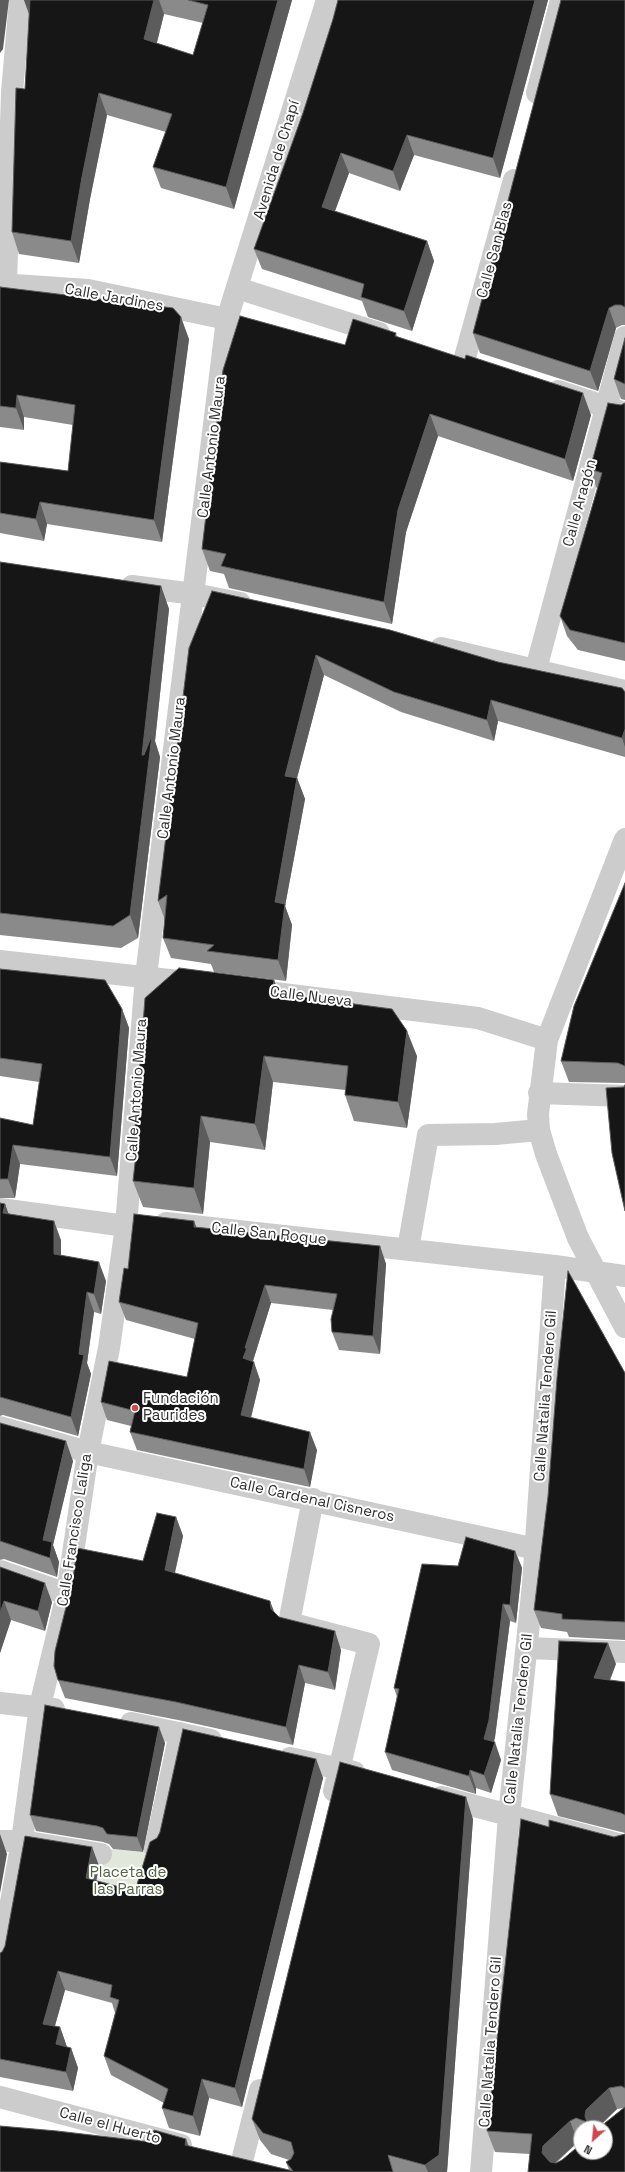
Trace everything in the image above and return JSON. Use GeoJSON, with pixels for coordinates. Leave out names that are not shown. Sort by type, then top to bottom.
{"type":"FeatureCollection","features":[{"type":"Feature","properties":{"kind":"street"},"geometry":{"type":"LineString","coordinates":[[3,284],[6,91],[20,0]]}},
{"type":"Feature","properties":{"kind":"street","name":"Avenida de Chapí"},"geometry":{"type":"LineString","coordinates":[[227,319],[327,0]]}},
{"type":"Feature","properties":{"kind":"street"},"geometry":{"type":"LineString","coordinates":[[532,111],[561,0]]}},
{"type":"Feature","properties":{"kind":"street","name":"Calle San Blas"},"geometry":{"type":"LineString","coordinates":[[464,360],[518,164]]}},
{"type":"Feature","properties":{"kind":"street","name":"Calle Jardines"},"geometry":{"type":"LineString","coordinates":[[3,284],[88,290],[227,319]]}},
{"type":"Feature","properties":{"kind":"street"},"geometry":{"type":"LineString","coordinates":[[237,288],[398,339]]}},
{"type":"Feature","properties":{"kind":"street","name":"Calle Antonio Maura"},"geometry":{"type":"LineString","coordinates":[[127,1222],[146,976],[227,319]]}},
{"type":"Feature","properties":{"kind":"street","name":"Calle Aragón"},"geometry":{"type":"LineString","coordinates":[[536,669],[616,410],[625,337]]}},
{"type":"Feature","properties":{"kind":"street"},"geometry":{"type":"LineString","coordinates":[[442,353],[487,368]]}},
{"type":"Feature","properties":{"kind":"street"},"geometry":{"type":"LineString","coordinates":[[539,385],[616,410]]}},
{"type":"Feature","properties":{"kind":"street"},"geometry":{"type":"LineString","coordinates":[[114,583],[194,594],[256,607]]}},
{"type":"Feature","properties":{"kind":"street"},"geometry":{"type":"LineString","coordinates":[[419,643],[536,669],[625,691]]}},
{"type":"Feature","properties":{"kind":"street"},"geometry":{"type":"LineString","coordinates":[[625,839],[617,883],[547,1040],[539,1093],[538,1114],[539,1130],[578,1238],[625,1327]]}},
{"type":"Feature","properties":{"kind":"street","name":"Calle Nueva"},"geometry":{"type":"LineString","coordinates":[[0,961],[146,976],[478,1018],[547,1040]]}},
{"type":"Feature","properties":{"kind":"street"},"geometry":{"type":"LineString","coordinates":[[539,1093],[625,1096]]}},
{"type":"Feature","properties":{"kind":"street"},"geometry":{"type":"LineString","coordinates":[[408,1250],[428,1135],[495,1134],[539,1130]]}},
{"type":"Feature","properties":{"kind":"street","name":"Calle San Roque"},"geometry":{"type":"LineString","coordinates":[[0,1209],[555,1266],[597,1274]]}},
{"type":"Feature","properties":{"kind":"street","name":"Calle Francisco Laliga"},"geometry":{"type":"LineString","coordinates":[[0,1962],[22,1841],[40,1706],[66,1594],[88,1452],[109,1348],[127,1222]]}},
{"type":"Feature","properties":{"kind":"street","name":"Calle Natalia Tendero Gil"},"geometry":{"type":"LineString","coordinates":[[481,2172],[509,1816],[528,1648],[555,1266]]}},
{"type":"Feature","properties":{"kind":"street"},"geometry":{"type":"LineString","coordinates":[[597,1274],[625,1276]]}},
{"type":"Feature","properties":{"kind":"street","name":"Calle Cardenal Cisneros"},"geometry":{"type":"LineString","coordinates":[[0,1427],[88,1452],[313,1499],[536,1549]]}},
{"type":"Feature","properties":{"kind":"street"},"geometry":{"type":"LineString","coordinates":[[313,1499],[289,1623],[369,1644],[330,1808]]}},
{"type":"Feature","properties":{"kind":"street"},"geometry":{"type":"LineString","coordinates":[[0,1571],[66,1594]]}},
{"type":"Feature","properties":{"kind":"street"},"geometry":{"type":"LineString","coordinates":[[528,1648],[625,1652]]}},
{"type":"Feature","properties":{"kind":"street"},"geometry":{"type":"LineString","coordinates":[[0,1703],[40,1706],[71,1712]]}},
{"type":"Feature","properties":{"kind":"street"},"geometry":{"type":"LineString","coordinates":[[110,1719],[233,1745]]}},
{"type":"Feature","properties":{"kind":"street"},"geometry":{"type":"LineString","coordinates":[[155,1849],[180,1733]]}},
{"type":"Feature","properties":{"kind":"street"},"geometry":{"type":"LineString","coordinates":[[271,1753],[373,1778]]}},
{"type":"Feature","properties":{"kind":"street"},"geometry":{"type":"LineString","coordinates":[[418,1791],[625,1846]]}},
{"type":"Feature","properties":{"kind":"street"},"geometry":{"type":"LineString","coordinates":[[0,1840],[22,1841],[101,1854]]}},
{"type":"Feature","properties":{"kind":"street"},"geometry":{"type":"LineString","coordinates":[[238,2162],[265,2068]]}},
{"type":"Feature","properties":{"kind":"street","name":"Calle el Huerto"},"geometry":{"type":"LineString","coordinates":[[0,2097],[203,2151]]}},
{"type":"Feature","properties":{"kind":"green space","name":"Placeta de las Parras"},"geometry":{"type":"Polygon","coordinates":[[[99,1848],[165,1854],[153,1919],[94,1906],[99,1848]]]}},
{"type":"Feature","properties":{"kind":"building"},"geometry":{"type":"Polygon","coordinates":[[[30,0],[154,0],[144,39],[193,55],[208,5],[188,0],[278,0],[226,187],[153,167],[172,114],[99,93],[71,241],[12,232],[16,88],[25,89],[30,0]]]}},
{"type":"Feature","properties":{"kind":"building"},"geometry":{"type":"Polygon","coordinates":[[[338,0],[535,0],[493,158],[407,135],[393,171],[341,153],[322,207],[427,241],[404,311],[361,297],[364,284],[254,249],[303,113],[338,0]]]}},
{"type":"Feature","properties":{"kind":"building"},"geometry":{"type":"Polygon","coordinates":[[[561,0],[625,0],[625,307],[615,305],[609,308],[590,371],[473,333],[561,0]]]}},
{"type":"Feature","properties":{"kind":"building"},"geometry":{"type":"Polygon","coordinates":[[[0,287],[173,308],[181,317],[154,520],[40,502],[36,519],[0,513],[0,462],[68,471],[75,405],[17,395],[16,408],[0,406],[0,287]]]}},
{"type":"Feature","properties":{"kind":"building"},"geometry":{"type":"Polygon","coordinates":[[[240,316],[345,345],[353,319],[396,333],[395,336],[465,359],[466,355],[583,393],[565,459],[430,414],[398,510],[384,602],[221,566],[226,554],[202,549],[223,370],[240,316]]]}},
{"type":"Feature","properties":{"kind":"building"},"geometry":{"type":"Polygon","coordinates":[[[625,338],[625,384],[614,379],[625,338]]]}},
{"type":"Feature","properties":{"kind":"building"},"geometry":{"type":"Polygon","coordinates":[[[608,403],[621,405],[625,403],[625,643],[570,630],[560,616],[602,473],[590,469],[608,403]]]}},
{"type":"Feature","properties":{"kind":"building"},"geometry":{"type":"Polygon","coordinates":[[[0,562],[161,586],[142,755],[144,755],[152,735],[130,915],[113,926],[0,913],[0,562]]]}},
{"type":"Feature","properties":{"kind":"building"},"geometry":{"type":"Polygon","coordinates":[[[212,591],[390,630],[498,662],[622,688],[625,692],[625,729],[622,738],[491,700],[487,720],[394,692],[316,655],[285,776],[297,778],[275,902],[285,904],[278,960],[207,951],[214,945],[163,938],[167,895],[158,901],[189,648],[212,591]]]}},
{"type":"Feature","properties":{"kind":"building"},"geometry":{"type":"Polygon","coordinates":[[[625,883],[625,1066],[618,1063],[561,1061],[574,1006],[625,883]]]}},
{"type":"Feature","properties":{"kind":"building"},"geometry":{"type":"Polygon","coordinates":[[[179,968],[274,980],[272,993],[392,1009],[407,1031],[398,1102],[345,1095],[348,1066],[264,1056],[255,1124],[201,1116],[194,1188],[133,1181],[136,1154],[133,1153],[145,998],[179,968]]]}},
{"type":"Feature","properties":{"kind":"building"},"geometry":{"type":"Polygon","coordinates":[[[0,969],[105,980],[122,1009],[110,1157],[13,1145],[8,1179],[0,1179],[0,1118],[33,1125],[42,1064],[0,1058],[0,969]]]}},
{"type":"Feature","properties":{"kind":"building"},"geometry":{"type":"Polygon","coordinates":[[[625,1085],[625,1211],[612,1153],[606,1088],[624,1087],[625,1085]]]}},
{"type":"Feature","properties":{"kind":"building"},"geometry":{"type":"Polygon","coordinates":[[[0,1203],[5,1204],[3,1213],[54,1221],[54,1254],[99,1262],[94,1294],[87,1292],[79,1354],[84,1355],[71,1417],[0,1397],[0,1203]]]}},
{"type":"Feature","properties":{"kind":"building"},"geometry":{"type":"Polygon","coordinates":[[[134,1214],[194,1221],[194,1227],[380,1246],[373,1336],[332,1332],[331,1319],[337,1294],[265,1285],[243,1358],[254,1362],[241,1415],[310,1432],[304,1469],[130,1432],[135,1411],[101,1402],[109,1361],[187,1377],[198,1323],[119,1302],[124,1268],[128,1269],[134,1214]]]}},
{"type":"Feature","properties":{"kind":"building"},"geometry":{"type":"Polygon","coordinates":[[[568,1271],[625,1373],[625,1622],[562,1619],[562,1614],[534,1610],[548,1496],[557,1378],[568,1271]]]}},
{"type":"Feature","properties":{"kind":"building"},"geometry":{"type":"Polygon","coordinates":[[[0,1423],[66,1441],[43,1540],[52,1542],[50,1558],[0,1541],[0,1423]]]}},
{"type":"Feature","properties":{"kind":"building"},"geometry":{"type":"Polygon","coordinates":[[[157,1513],[176,1517],[165,1570],[270,1601],[271,1609],[279,1617],[335,1631],[328,1672],[299,1665],[286,1727],[176,1702],[58,1680],[54,1666],[55,1651],[73,1579],[77,1548],[143,1561],[157,1513]]]}},
{"type":"Feature","properties":{"kind":"building"},"geometry":{"type":"Polygon","coordinates":[[[466,1537],[515,1551],[510,1605],[503,1604],[489,1720],[484,1739],[495,1742],[484,1775],[470,1770],[469,1776],[385,1752],[399,1689],[394,1688],[422,1564],[458,1566],[466,1537]]]}},
{"type":"Feature","properties":{"kind":"building"},"geometry":{"type":"Polygon","coordinates":[[[0,1567],[45,1583],[38,1611],[4,1601],[0,1613],[0,1567]]]}},
{"type":"Feature","properties":{"kind":"building"},"geometry":{"type":"Polygon","coordinates":[[[559,1641],[608,1643],[594,1678],[625,1682],[625,1815],[550,1794],[559,1641]]]}},
{"type":"Feature","properties":{"kind":"building"},"geometry":{"type":"Polygon","coordinates":[[[45,1705],[159,1727],[137,1837],[107,1834],[103,1828],[97,1826],[30,1815],[45,1705]]]}},
{"type":"Feature","properties":{"kind":"building"},"geometry":{"type":"Polygon","coordinates":[[[183,1729],[316,1759],[235,2088],[202,2079],[193,2116],[162,2108],[168,2089],[104,2056],[119,2000],[110,1997],[112,1985],[58,1971],[43,2024],[60,2027],[56,2044],[71,2048],[66,2072],[0,2059],[0,1953],[5,1946],[25,1836],[92,1847],[86,1878],[135,1891],[150,1842],[157,1838],[160,1832],[183,1729]]]}},
{"type":"Feature","properties":{"kind":"building"},"geometry":{"type":"Polygon","coordinates":[[[340,1762],[466,1797],[439,2155],[425,2165],[388,2155],[393,2172],[0,2172],[0,2126],[151,2142],[154,2130],[186,2139],[185,2145],[293,2171],[286,2162],[291,2159],[294,2153],[291,2142],[263,2133],[252,2119],[340,1762]]]}},
{"type":"Feature","properties":{"kind":"building"},"geometry":{"type":"Polygon","coordinates":[[[521,1819],[549,1827],[549,1820],[614,1837],[625,1834],[625,2088],[621,2086],[609,2088],[586,2110],[586,2120],[576,2118],[570,2121],[543,2146],[542,2153],[550,2162],[556,2163],[573,2151],[573,2160],[613,2160],[613,2120],[609,2120],[625,2107],[625,2172],[528,2172],[532,2134],[487,2131],[521,1819]]]}},
{"type":"Feature","properties":{"kind":"place","name":"Fundación Paurides"},"geometry":{"type":"Point","coordinates":[135,1408]}}]}
